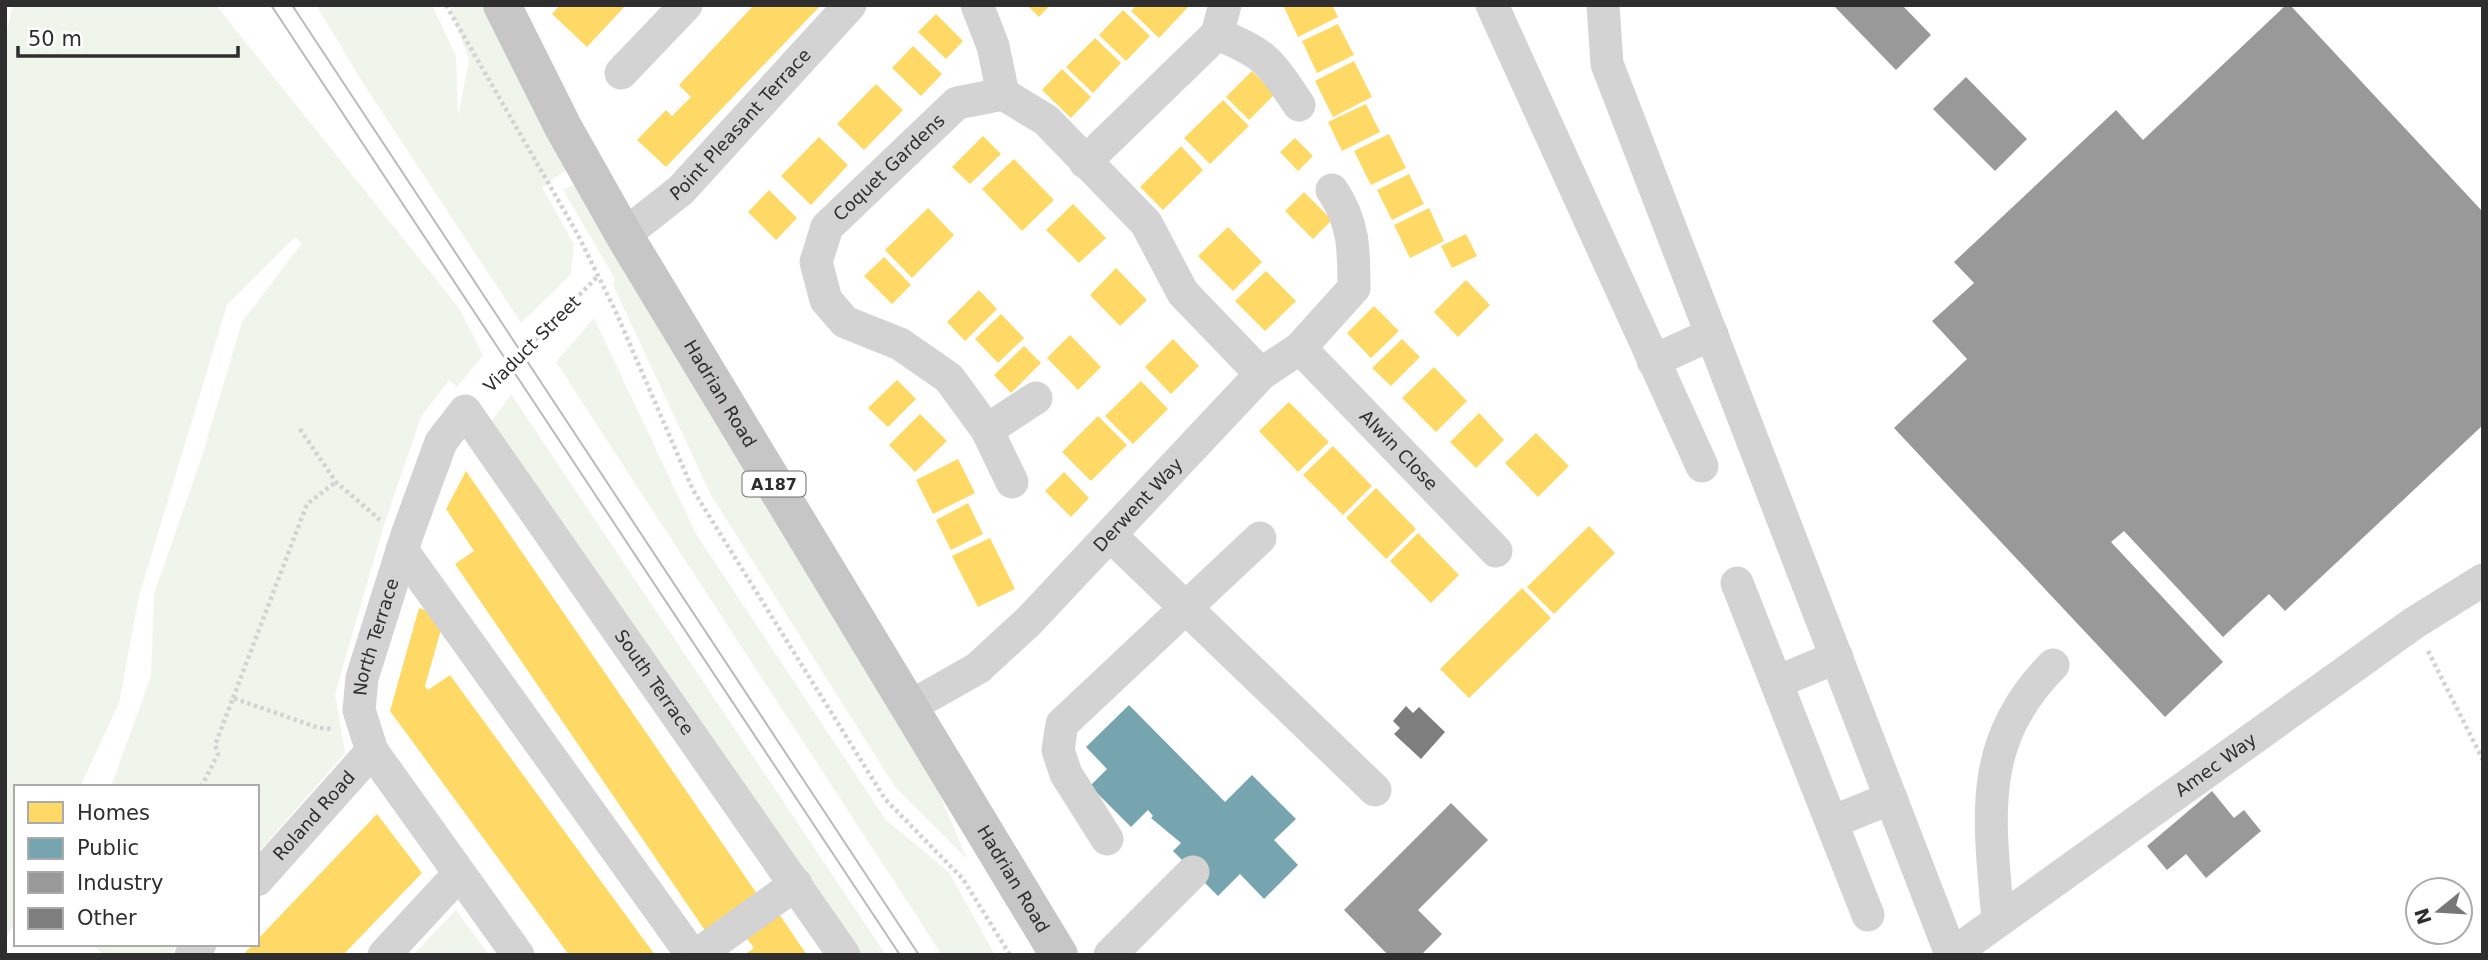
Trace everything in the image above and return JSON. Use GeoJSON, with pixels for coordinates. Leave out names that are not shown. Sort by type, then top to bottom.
{"type":"FeatureCollection","features":[{"type":"Feature","properties":{"kind":"main road","name":"Hadrian Road"},"geometry":{"type":"LineString","coordinates":[[502,5],[562,127],[624,235],[1059,955]]}},
{"type":"Feature","properties":{"kind":"street"},"geometry":{"type":"LineString","coordinates":[[621,73],[686,5]]}},
{"type":"Feature","properties":{"kind":"street","name":"Point Pleasant Terrace"},"geometry":{"type":"LineString","coordinates":[[624,235],[681,190],[850,5]]}},
{"type":"Feature","properties":{"kind":"street"},"geometry":{"type":"LineString","coordinates":[[977,5],[993,46],[1003,94],[1046,120],[1146,223],[1183,293],[1261,374]]}},
{"type":"Feature","properties":{"kind":"street"},"geometry":{"type":"LineString","coordinates":[[1492,5],[1702,467]]}},
{"type":"Feature","properties":{"kind":"street"},"geometry":{"type":"LineString","coordinates":[[1603,5],[1607,64],[1951,955]]}},
{"type":"Feature","properties":{"kind":"street"},"geometry":{"type":"LineString","coordinates":[[1085,162],[1221,19],[1271,63],[1299,105]]}},
{"type":"Feature","properties":{"kind":"street","name":"Coquet Gardens"},"geometry":{"type":"LineString","coordinates":[[1003,94],[957,103],[827,227],[816,262],[826,300],[845,322],[900,344],[949,378],[987,430],[1012,482]]}},
{"type":"Feature","properties":{"kind":"street","name":"Derwent Way"},"geometry":{"type":"LineString","coordinates":[[909,707],[978,668],[1029,621],[1261,374],[1300,348],[1353,288],[1352,229],[1348,215],[1332,190]]}},
{"type":"Feature","properties":{"kind":"street"},"geometry":{"type":"LineString","coordinates":[[1654,362],[1712,334]]}},
{"type":"Feature","properties":{"kind":"street","name":"Alwin Close"},"geometry":{"type":"LineString","coordinates":[[1300,348],[1496,551]]}},
{"type":"Feature","properties":{"kind":"street"},"geometry":{"type":"LineString","coordinates":[[987,430],[1036,398]]}},
{"type":"Feature","properties":{"kind":"street","name":"North Terrace"},"geometry":{"type":"LineString","coordinates":[[367,739],[359,710],[362,678],[404,542],[441,442],[465,411]]}},
{"type":"Feature","properties":{"kind":"street","name":"South Terrace"},"geometry":{"type":"LineString","coordinates":[[465,411],[844,955]]}},
{"type":"Feature","properties":{"kind":"street"},"geometry":{"type":"LineString","coordinates":[[1110,535],[1375,790]]}},
{"type":"Feature","properties":{"kind":"street"},"geometry":{"type":"LineString","coordinates":[[1107,839],[1066,774],[1058,750],[1062,724],[1189,609],[1261,538]]}},
{"type":"Feature","properties":{"kind":"street"},"geometry":{"type":"LineString","coordinates":[[404,542],[695,955],[796,884]]}},
{"type":"Feature","properties":{"kind":"street","name":"Amec Way"},"geometry":{"type":"LineString","coordinates":[[1951,955],[2414,623],[2483,580]]}},
{"type":"Feature","properties":{"kind":"street"},"geometry":{"type":"LineString","coordinates":[[1737,583],[1868,915]]}},
{"type":"Feature","properties":{"kind":"street"},"geometry":{"type":"LineString","coordinates":[[1777,682],[1837,657]]}},
{"type":"Feature","properties":{"kind":"street"},"geometry":{"type":"LineString","coordinates":[[1998,921],[1990,822],[1993,776],[2014,716],[2037,682],[2053,665]]}},
{"type":"Feature","properties":{"kind":"street"},"geometry":{"type":"LineString","coordinates":[[367,739],[518,955]]}},
{"type":"Feature","properties":{"kind":"street","name":"Roland Road"},"geometry":{"type":"LineString","coordinates":[[259,877],[367,739]]}},
{"type":"Feature","properties":{"kind":"street"},"geometry":{"type":"LineString","coordinates":[[1832,822],[1891,798]]}},
{"type":"Feature","properties":{"kind":"street"},"geometry":{"type":"LineString","coordinates":[[1110,955],[1193,872]]}},
{"type":"Feature","properties":{"kind":"street"},"geometry":{"type":"LineString","coordinates":[[384,955],[459,874]]}},
{"type":"Feature","properties":{"kind":"path"},"geometry":{"type":"LineString","coordinates":[[446,5],[577,233],[693,489],[886,799],[963,880],[1010,955]]}},
{"type":"Feature","properties":{"kind":"path","name":"Viaduct Street"},"geometry":{"type":"LineString","coordinates":[[465,411],[598,276]]}},
{"type":"Feature","properties":{"kind":"path"},"geometry":{"type":"LineString","coordinates":[[300,429],[336,482],[404,542]]}},
{"type":"Feature","properties":{"kind":"path"},"geometry":{"type":"LineString","coordinates":[[202,785],[219,754],[215,745],[307,504],[336,482]]}},
{"type":"Feature","properties":{"kind":"path"},"geometry":{"type":"LineString","coordinates":[[2414,623],[2483,760]]}},
{"type":"Feature","properties":{"kind":"path"},"geometry":{"type":"LineString","coordinates":[[233,698],[319,728],[367,739]]}},
{"type":"Feature","properties":{"kind":"shaded area"},"geometry":{"type":"Polygon","coordinates":[[[13,5],[216,5],[459,308],[483,355],[457,387],[449,380],[421,417],[384,525],[335,694],[345,753],[259,852],[259,785],[112,785],[151,676],[154,594],[202,456],[242,322],[302,243],[295,237],[227,305],[139,596],[119,703],[81,785],[14,785],[14,924],[5,941],[5,39],[13,5]]]}},
{"type":"Feature","properties":{"kind":"shaded area"},"geometry":{"type":"Polygon","coordinates":[[[316,5],[432,5],[456,56],[458,117],[469,60],[449,5],[487,5],[568,169],[542,187],[574,244],[571,274],[521,323],[363,83],[316,5]]]}},
{"type":"Feature","properties":{"kind":"shaded area"},"geometry":{"type":"Polygon","coordinates":[[[577,183],[923,755],[967,859],[895,787],[711,495],[613,285],[615,279],[563,190],[577,183]]]}},
{"type":"Feature","properties":{"kind":"shaded area"},"geometry":{"type":"Polygon","coordinates":[[[594,318],[696,534],[886,820],[949,872],[995,955],[942,955],[556,362],[594,318]]]}},
{"type":"Feature","properties":{"kind":"shaded area"},"geometry":{"type":"Polygon","coordinates":[[[511,394],[886,955],[860,955],[491,422],[511,394]]]}},
{"type":"Feature","properties":{"kind":"shaded area"},"geometry":{"type":"Polygon","coordinates":[[[456,910],[489,955],[413,955],[456,910]]]}},
{"type":"Feature","properties":{"kind":"shaded area"},"geometry":{"type":"Polygon","coordinates":[[[93,946],[176,946],[169,955],[104,955],[93,946]]]}},
{"type":"Feature","properties":{"kind":"building: Homes"},"geometry":{"type":"Polygon","coordinates":[[[560,5],[626,5],[587,47],[552,14],[560,5]]]}},
{"type":"Feature","properties":{"kind":"building: Homes"},"geometry":{"type":"Polygon","coordinates":[[[754,5],[821,5],[666,167],[637,140],[666,110],[672,116],[691,97],[679,85],[754,5]]]}},
{"type":"Feature","properties":{"kind":"building: Homes"},"geometry":{"type":"Polygon","coordinates":[[[1027,5],[1050,5],[1039,17],[1027,5]]]}},
{"type":"Feature","properties":{"kind":"building: Homes"},"geometry":{"type":"Polygon","coordinates":[[[1137,5],[1190,5],[1159,38],[1131,11],[1137,5]]]}},
{"type":"Feature","properties":{"kind":"building: Homes"},"geometry":{"type":"Polygon","coordinates":[[[1283,5],[1332,5],[1338,17],[1298,37],[1283,5]]]}},
{"type":"Feature","properties":{"kind":"building: Homes"},"geometry":{"type":"Polygon","coordinates":[[[1123,10],[1150,36],[1126,61],[1099,35],[1123,10]]]}},
{"type":"Feature","properties":{"kind":"building: Homes"},"geometry":{"type":"Polygon","coordinates":[[[936,14],[963,41],[946,59],[918,32],[936,14]]]}},
{"type":"Feature","properties":{"kind":"building: Homes"},"geometry":{"type":"Polygon","coordinates":[[[1338,24],[1354,55],[1317,73],[1302,41],[1338,24]]]}},
{"type":"Feature","properties":{"kind":"building: Homes"},"geometry":{"type":"Polygon","coordinates":[[[1095,38],[1121,63],[1093,93],[1066,67],[1095,38]]]}},
{"type":"Feature","properties":{"kind":"building: Homes"},"geometry":{"type":"Polygon","coordinates":[[[913,46],[942,74],[921,96],[892,68],[913,46]]]}},
{"type":"Feature","properties":{"kind":"building: Homes"},"geometry":{"type":"Polygon","coordinates":[[[1354,61],[1372,97],[1333,117],[1315,81],[1354,61]]]}},
{"type":"Feature","properties":{"kind":"building: Homes"},"geometry":{"type":"Polygon","coordinates":[[[1062,69],[1091,97],[1071,118],[1042,90],[1062,69]]]}},
{"type":"Feature","properties":{"kind":"building: Homes"},"geometry":{"type":"Polygon","coordinates":[[[1252,71],[1275,94],[1249,120],[1226,97],[1252,71]]]}},
{"type":"Feature","properties":{"kind":"building: Homes"},"geometry":{"type":"Polygon","coordinates":[[[876,84],[903,110],[864,150],[837,124],[876,84]]]}},
{"type":"Feature","properties":{"kind":"building: Homes"},"geometry":{"type":"Polygon","coordinates":[[[1223,100],[1249,126],[1210,164],[1184,138],[1223,100]]]}},
{"type":"Feature","properties":{"kind":"building: Homes"},"geometry":{"type":"Polygon","coordinates":[[[1366,104],[1380,132],[1342,151],[1328,122],[1366,104]]]}},
{"type":"Feature","properties":{"kind":"building: Homes"},"geometry":{"type":"Polygon","coordinates":[[[1389,134],[1406,168],[1371,185],[1354,151],[1389,134]]]}},
{"type":"Feature","properties":{"kind":"building: Homes"},"geometry":{"type":"Polygon","coordinates":[[[983,136],[1001,154],[970,184],[952,167],[983,136]]]}},
{"type":"Feature","properties":{"kind":"building: Homes"},"geometry":{"type":"Polygon","coordinates":[[[819,137],[848,165],[811,205],[781,176],[819,137]]]}},
{"type":"Feature","properties":{"kind":"building: Homes"},"geometry":{"type":"Polygon","coordinates":[[[1295,138],[1313,156],[1298,171],[1280,152],[1295,138]]]}},
{"type":"Feature","properties":{"kind":"building: Homes"},"geometry":{"type":"Polygon","coordinates":[[[1181,146],[1203,170],[1163,210],[1140,187],[1181,146]]]}},
{"type":"Feature","properties":{"kind":"building: Homes"},"geometry":{"type":"Polygon","coordinates":[[[1014,159],[1054,200],[1022,231],[982,189],[1014,159]]]}},
{"type":"Feature","properties":{"kind":"building: Homes"},"geometry":{"type":"Polygon","coordinates":[[[1409,174],[1424,204],[1392,220],[1377,190],[1409,174]]]}},
{"type":"Feature","properties":{"kind":"building: Homes"},"geometry":{"type":"Polygon","coordinates":[[[769,190],[797,218],[776,240],[748,212],[769,190]]]}},
{"type":"Feature","properties":{"kind":"building: Homes"},"geometry":{"type":"Polygon","coordinates":[[[1304,192],[1332,220],[1313,239],[1285,211],[1304,192]]]}},
{"type":"Feature","properties":{"kind":"building: Homes"},"geometry":{"type":"Polygon","coordinates":[[[1073,204],[1106,238],[1079,263],[1046,230],[1073,204]]]}},
{"type":"Feature","properties":{"kind":"building: Homes"},"geometry":{"type":"Polygon","coordinates":[[[928,208],[954,235],[912,278],[885,250],[928,208]]]}},
{"type":"Feature","properties":{"kind":"building: Homes"},"geometry":{"type":"Polygon","coordinates":[[[1429,208],[1444,241],[1410,258],[1394,225],[1429,208]]]}},
{"type":"Feature","properties":{"kind":"building: Homes"},"geometry":{"type":"Polygon","coordinates":[[[1228,227],[1262,262],[1233,291],[1198,256],[1228,227]]]}},
{"type":"Feature","properties":{"kind":"building: Homes"},"geometry":{"type":"Polygon","coordinates":[[[1466,234],[1477,256],[1452,268],[1441,246],[1466,234]]]}},
{"type":"Feature","properties":{"kind":"building: Homes"},"geometry":{"type":"Polygon","coordinates":[[[884,257],[911,285],[892,304],[864,276],[884,257]]]}},
{"type":"Feature","properties":{"kind":"building: Homes"},"geometry":{"type":"Polygon","coordinates":[[[1116,268],[1147,300],[1120,326],[1090,295],[1116,268]]]}},
{"type":"Feature","properties":{"kind":"building: Homes"},"geometry":{"type":"Polygon","coordinates":[[[1266,271],[1296,301],[1265,331],[1235,301],[1266,271]]]}},
{"type":"Feature","properties":{"kind":"building: Homes"},"geometry":{"type":"Polygon","coordinates":[[[1466,280],[1490,305],[1458,337],[1434,312],[1466,280]]]}},
{"type":"Feature","properties":{"kind":"building: Homes"},"geometry":{"type":"Polygon","coordinates":[[[979,290],[997,309],[965,341],[947,322],[979,290]]]}},
{"type":"Feature","properties":{"kind":"building: Homes"},"geometry":{"type":"Polygon","coordinates":[[[1374,306],[1399,331],[1371,358],[1347,333],[1374,306]]]}},
{"type":"Feature","properties":{"kind":"building: Homes"},"geometry":{"type":"Polygon","coordinates":[[[1001,314],[1024,338],[998,363],[975,339],[1001,314]]]}},
{"type":"Feature","properties":{"kind":"building: Homes"},"geometry":{"type":"Polygon","coordinates":[[[1070,335],[1101,367],[1078,390],[1047,358],[1070,335]]]}},
{"type":"Feature","properties":{"kind":"building: Homes"},"geometry":{"type":"Polygon","coordinates":[[[1173,339],[1199,366],[1171,394],[1145,367],[1173,339]]]}},
{"type":"Feature","properties":{"kind":"building: Homes"},"geometry":{"type":"Polygon","coordinates":[[[1402,339],[1420,357],[1391,386],[1372,368],[1402,339]]]}},
{"type":"Feature","properties":{"kind":"building: Homes"},"geometry":{"type":"Polygon","coordinates":[[[1024,346],[1041,363],[1011,393],[994,375],[1024,346]]]}},
{"type":"Feature","properties":{"kind":"building: Homes"},"geometry":{"type":"Polygon","coordinates":[[[1434,367],[1467,401],[1436,432],[1402,398],[1434,367]]]}},
{"type":"Feature","properties":{"kind":"building: Homes"},"geometry":{"type":"Polygon","coordinates":[[[897,380],[916,399],[888,427],[868,408],[897,380]]]}},
{"type":"Feature","properties":{"kind":"building: Homes"},"geometry":{"type":"Polygon","coordinates":[[[1141,381],[1168,409],[1133,444],[1105,416],[1141,381]]]}},
{"type":"Feature","properties":{"kind":"building: Homes"},"geometry":{"type":"Polygon","coordinates":[[[1289,402],[1329,442],[1298,472],[1259,431],[1289,402]]]}},
{"type":"Feature","properties":{"kind":"building: Homes"},"geometry":{"type":"Polygon","coordinates":[[[1479,413],[1504,440],[1476,468],[1450,442],[1479,413]]]}},
{"type":"Feature","properties":{"kind":"building: Homes"},"geometry":{"type":"Polygon","coordinates":[[[920,414],[947,441],[915,472],[889,445],[920,414]]]}},
{"type":"Feature","properties":{"kind":"building: Homes"},"geometry":{"type":"Polygon","coordinates":[[[1098,416],[1127,445],[1091,481],[1062,452],[1098,416]]]}},
{"type":"Feature","properties":{"kind":"building: Homes"},"geometry":{"type":"Polygon","coordinates":[[[1536,433],[1569,466],[1538,497],[1505,463],[1536,433]]]}},
{"type":"Feature","properties":{"kind":"building: Homes"},"geometry":{"type":"Polygon","coordinates":[[[1333,446],[1372,486],[1343,515],[1303,475],[1333,446]]]}},
{"type":"Feature","properties":{"kind":"building: Homes"},"geometry":{"type":"Polygon","coordinates":[[[958,459],[975,493],[933,514],[916,480],[958,459]]]}},
{"type":"Feature","properties":{"kind":"building: Homes"},"geometry":{"type":"Polygon","coordinates":[[[466,471],[762,901],[706,932],[455,564],[474,551],[446,509],[466,471]]]}},
{"type":"Feature","properties":{"kind":"building: Homes"},"geometry":{"type":"Polygon","coordinates":[[[1064,472],[1089,498],[1071,517],[1045,491],[1064,472]]]}},
{"type":"Feature","properties":{"kind":"building: Homes"},"geometry":{"type":"Polygon","coordinates":[[[1376,488],[1416,529],[1386,559],[1346,518],[1376,488]]]}},
{"type":"Feature","properties":{"kind":"building: Homes"},"geometry":{"type":"Polygon","coordinates":[[[968,503],[983,534],[951,550],[936,520],[968,503]]]}},
{"type":"Feature","properties":{"kind":"building: Homes"},"geometry":{"type":"Polygon","coordinates":[[[1589,526],[1615,553],[1554,614],[1527,587],[1589,526]]]}},
{"type":"Feature","properties":{"kind":"building: Homes"},"geometry":{"type":"Polygon","coordinates":[[[1418,533],[1459,575],[1431,603],[1390,561],[1418,533]]]}},
{"type":"Feature","properties":{"kind":"building: Homes"},"geometry":{"type":"Polygon","coordinates":[[[990,538],[1015,589],[978,607],[952,556],[990,538]]]}},
{"type":"Feature","properties":{"kind":"building: Homes"},"geometry":{"type":"Polygon","coordinates":[[[1522,588],[1551,618],[1469,698],[1440,669],[1522,588]]]}},
{"type":"Feature","properties":{"kind":"building: Homes"},"geometry":{"type":"Polygon","coordinates":[[[419,608],[445,616],[425,686],[428,690],[450,675],[655,955],[569,955],[390,711],[419,608]]]}},
{"type":"Feature","properties":{"kind":"building: Homes"},"geometry":{"type":"Polygon","coordinates":[[[377,814],[422,873],[343,955],[243,955],[251,946],[259,946],[259,938],[377,814]]]}},
{"type":"Feature","properties":{"kind":"building: Homes"},"geometry":{"type":"Polygon","coordinates":[[[779,914],[807,955],[744,955],[754,948],[746,937],[779,914]]]}},
{"type":"Feature","properties":{"kind":"building: Public"},"geometry":{"type":"Polygon","coordinates":[[[1129,705],[1225,802],[1252,775],[1296,819],[1274,840],[1298,865],[1264,899],[1240,874],[1218,896],[1173,851],[1181,843],[1151,818],[1153,816],[1148,810],[1131,827],[1090,786],[1107,769],[1086,747],[1129,705]]]}},
{"type":"Feature","properties":{"kind":"building: Industry"},"geometry":{"type":"Polygon","coordinates":[[[1833,5],[1902,5],[1931,35],[1896,70],[1833,5]]]}},
{"type":"Feature","properties":{"kind":"building: Industry"},"geometry":{"type":"Polygon","coordinates":[[[2286,5],[2290,5],[2483,212],[2483,425],[2285,611],[2269,594],[2223,637],[2124,531],[2111,542],[2223,662],[2165,717],[1894,428],[1967,359],[1932,321],[1974,283],[1954,262],[2116,110],[2143,140],[2286,5]]]}},
{"type":"Feature","properties":{"kind":"building: Industry"},"geometry":{"type":"Polygon","coordinates":[[[1966,77],[2027,139],[1995,171],[1933,109],[1966,77]]]}},
{"type":"Feature","properties":{"kind":"building: Industry"},"geometry":{"type":"Polygon","coordinates":[[[2212,791],[2234,818],[2244,810],[2261,831],[2206,878],[2186,854],[2167,870],[2147,846],[2212,791]]]}},
{"type":"Feature","properties":{"kind":"building: Industry"},"geometry":{"type":"Polygon","coordinates":[[[1451,803],[1488,840],[1418,910],[1442,934],[1421,955],[1388,955],[1344,910],[1451,803]]]}},
{"type":"Feature","properties":{"kind":"building: Other"},"geometry":{"type":"Polygon","coordinates":[[[1406,706],[1413,713],[1419,707],[1445,732],[1421,759],[1394,734],[1400,728],[1393,721],[1406,706]]]}},
{"type":"Feature","properties":{"kind":"tram line"},"geometry":{"type":"LineString","coordinates":[[271,5],[900,955]]}},
{"type":"Feature","properties":{"kind":"tram line"},"geometry":{"type":"LineString","coordinates":[[292,5],[919,955]]}}]}
